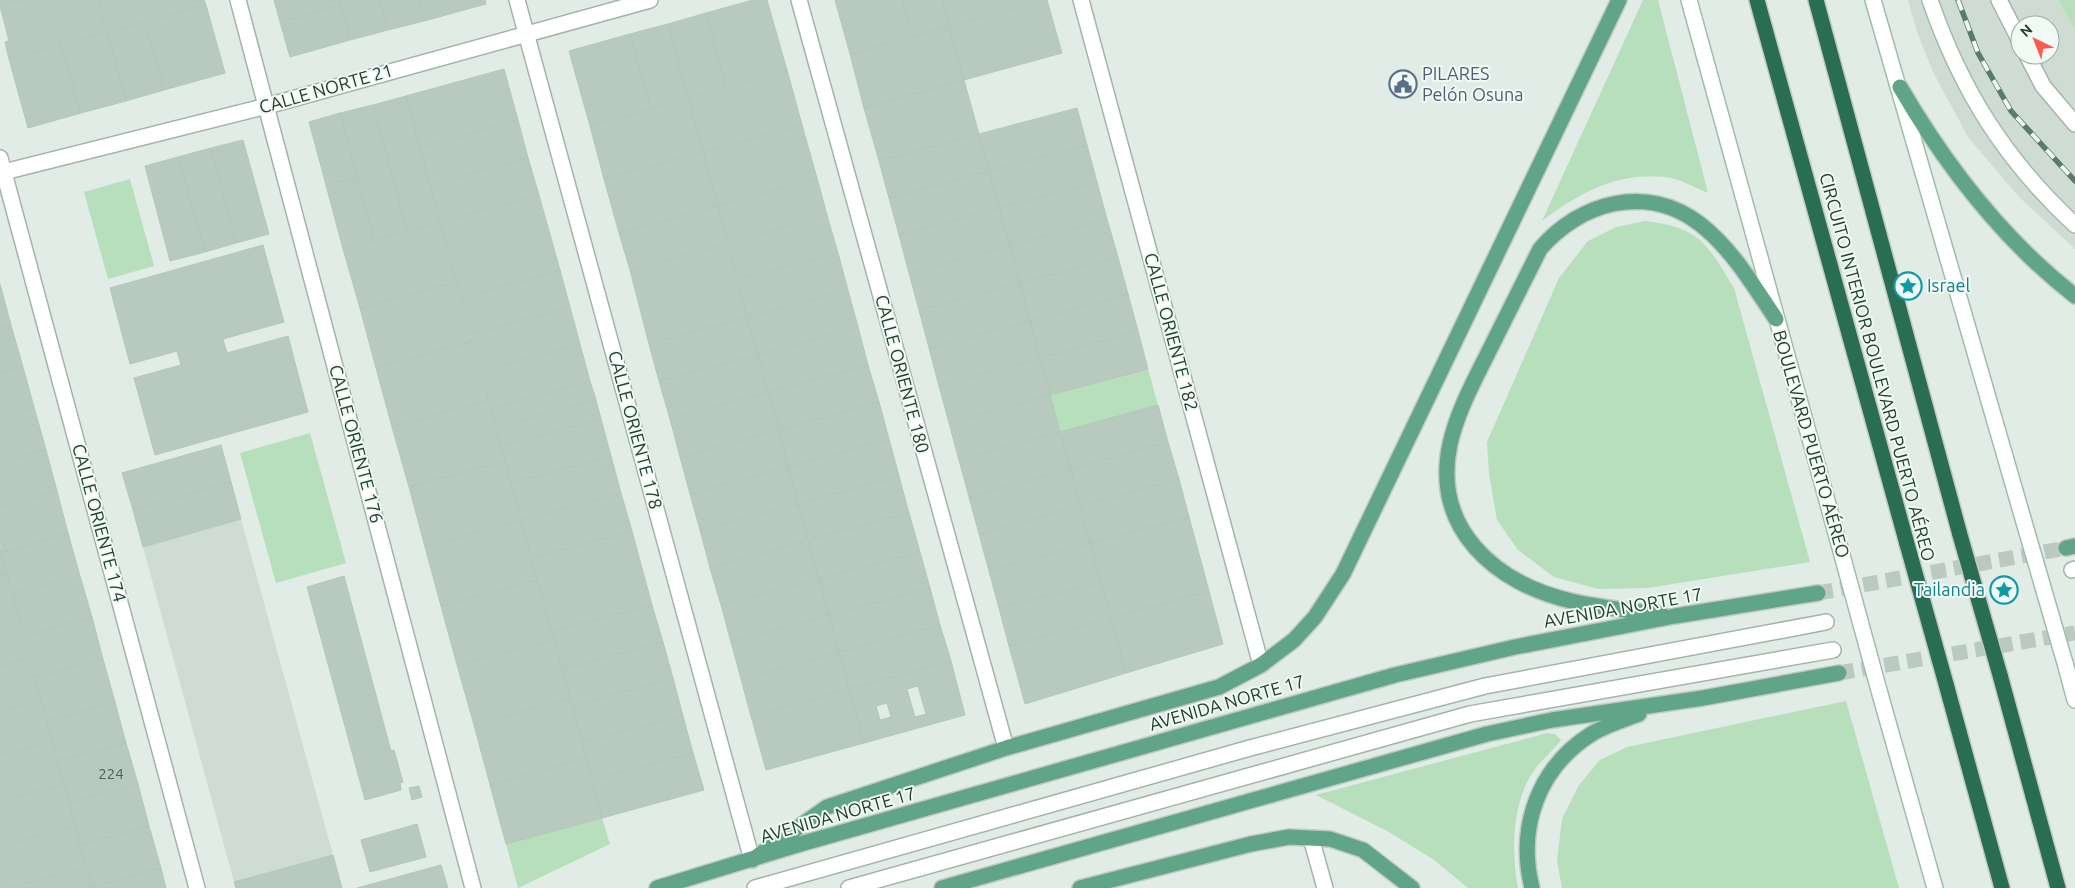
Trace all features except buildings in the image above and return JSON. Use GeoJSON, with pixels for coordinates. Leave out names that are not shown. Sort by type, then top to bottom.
{"type":"FeatureCollection","features":[{"type":"Feature","properties":{"kind":"highway","name":"CIRCUITO INTERIOR BOULEVARD PUERTO AÉREO"},"geometry":{"type":"LineString","coordinates":[[1757,0],[2002,888]]}},
{"type":"Feature","properties":{"kind":"highway","name":"CIRCUITO INTERIOR BOULEVARD PUERTO AÉREO"},"geometry":{"type":"LineString","coordinates":[[1816,0],[1960,535],[2058,888]]}},
{"type":"Feature","properties":{"kind":"main road"},"geometry":{"type":"LineString","coordinates":[[752,860],[827,807],[1006,748],[1219,688],[1261,665],[1294,640],[1331,596],[1343,574],[1619,0]]}},
{"type":"Feature","properties":{"kind":"main road"},"geometry":{"type":"LineString","coordinates":[[1900,88],[1925,131],[1986,210],[2052,278],[2075,296]]}},
{"type":"Feature","properties":{"kind":"main road"},"geometry":{"type":"LineString","coordinates":[[1675,616],[1572,602],[1549,595],[1527,586],[1500,570],[1475,550],[1458,523],[1449,492],[1447,469],[1450,444],[1462,407],[1540,248],[1569,221],[1606,205],[1645,202],[1682,213],[1699,223],[1733,257],[1776,319]]}},
{"type":"Feature","properties":{"kind":"main road","name":"AVENIDA NORTE 17"},"geometry":{"type":"LineString","coordinates":[[657,888],[797,845],[1395,675],[1515,647],[1675,616],[1818,593]]}},
{"type":"Feature","properties":{"kind":"main road"},"geometry":{"type":"LineString","coordinates":[[942,888],[1487,734],[1552,720],[1673,702],[1839,673]]}},
{"type":"Feature","properties":{"kind":"main road"},"geometry":{"type":"LineString","coordinates":[[1532,888],[1527,870],[1526,845],[1529,821],[1535,799],[1555,767],[1575,745],[1594,732],[1673,702]]}},
{"type":"Feature","properties":{"kind":"main road"},"geometry":{"type":"LineString","coordinates":[[1080,888],[1289,836],[1330,839],[1363,850],[1412,888]]}},
{"type":"Feature","properties":{"kind":"street","name":"CALLE ORIENTE 176"},"geometry":{"type":"LineString","coordinates":[[238,0],[473,888]]}},
{"type":"Feature","properties":{"kind":"street","name":"CALLE ORIENTE 178"},"geometry":{"type":"LineString","coordinates":[[517,0],[752,860]]}},
{"type":"Feature","properties":{"kind":"street","name":"CALLE NORTE 21"},"geometry":{"type":"LineString","coordinates":[[1,168],[267,106],[650,0]]}},
{"type":"Feature","properties":{"kind":"street","name":"CALLE ORIENTE 180"},"geometry":{"type":"LineString","coordinates":[[799,0],[1006,748]]}},
{"type":"Feature","properties":{"kind":"street","name":"CALLE ORIENTE 182"},"geometry":{"type":"LineString","coordinates":[[1081,0],[1261,665]]}},
{"type":"Feature","properties":{"kind":"street","name":"BOULEVARD PUERTO AÉREO"},"geometry":{"type":"LineString","coordinates":[[1689,0],[1935,888]]}},
{"type":"Feature","properties":{"kind":"street"},"geometry":{"type":"LineString","coordinates":[[1873,0],[1900,88],[2075,700]]}},
{"type":"Feature","properties":{"kind":"street"},"geometry":{"type":"LineString","coordinates":[[1930,0],[1943,38],[1964,84],[1987,124],[2046,198],[2075,225]]}},
{"type":"Feature","properties":{"kind":"street"},"geometry":{"type":"LineString","coordinates":[[1999,0],[2010,21]]}},
{"type":"Feature","properties":{"kind":"street"},"geometry":{"type":"LineString","coordinates":[[2032,65],[2043,86],[2075,124]]}},
{"type":"Feature","properties":{"kind":"street","name":"CALLE ORIENTE 174"},"geometry":{"type":"LineString","coordinates":[[1,168],[197,888]]}},
{"type":"Feature","properties":{"kind":"street"},"geometry":{"type":"LineString","coordinates":[[755,888],[1241,751],[1484,686],[1826,622]]}},
{"type":"Feature","properties":{"kind":"street"},"geometry":{"type":"LineString","coordinates":[[849,888],[1470,714],[1833,650]]}},
{"type":"Feature","properties":{"kind":"street"},"geometry":{"type":"LineString","coordinates":[[1312,838],[1325,888]]}},
{"type":"Feature","properties":{"kind":"shaded area"},"geometry":{"type":"Polygon","coordinates":[[[1908,0],[2075,0],[2075,249],[2018,196],[1968,137],[1933,72],[1917,32],[1908,0]]]}},
{"type":"Feature","properties":{"kind":"shaded area"},"geometry":{"type":"Polygon","coordinates":[[[241,519],[333,855],[234,882],[143,547],[241,519]]]}},
{"type":"Feature","properties":{"kind":"green space"},"geometry":{"type":"Polygon","coordinates":[[[1643,0],[1658,0],[1708,193],[1681,181],[1665,177],[1647,176],[1631,178],[1615,181],[1585,193],[1542,221],[1643,0]]]}},
{"type":"Feature","properties":{"kind":"green space"},"geometry":{"type":"Polygon","coordinates":[[[2059,0],[2075,0],[2075,30],[2059,0]]]}},
{"type":"Feature","properties":{"kind":"green space"},"geometry":{"type":"Polygon","coordinates":[[[130,179],[154,266],[108,279],[84,192],[130,179]]]}},
{"type":"Feature","properties":{"kind":"green space"},"geometry":{"type":"Polygon","coordinates":[[[1645,221],[1679,228],[1700,240],[1734,288],[1810,562],[1648,588],[1598,589],[1554,577],[1518,550],[1497,520],[1489,474],[1487,442],[1559,278],[1588,241],[1616,227],[1645,221]]]}},
{"type":"Feature","properties":{"kind":"green space"},"geometry":{"type":"Polygon","coordinates":[[[1148,369],[1158,405],[1060,432],[1050,395],[1148,369]]]}},
{"type":"Feature","properties":{"kind":"green space"},"geometry":{"type":"Polygon","coordinates":[[[310,433],[346,563],[276,583],[240,453],[310,433]]]}},
{"type":"Feature","properties":{"kind":"green space"},"geometry":{"type":"Polygon","coordinates":[[[1846,701],[1899,888],[1562,888],[1557,861],[1562,819],[1579,785],[1600,760],[1627,747],[1846,701]]]}},
{"type":"Feature","properties":{"kind":"green space"},"geometry":{"type":"Polygon","coordinates":[[[1547,733],[1555,734],[1561,740],[1533,772],[1521,798],[1517,813],[1514,844],[1518,888],[1468,888],[1434,860],[1389,832],[1316,795],[1547,733]]]}},
{"type":"Feature","properties":{"kind":"green space"},"geometry":{"type":"Polygon","coordinates":[[[602,818],[610,844],[518,888],[506,844],[602,818]]]}},
{"type":"Feature","properties":{"kind":"tunnel"},"geometry":{"type":"LineString","coordinates":[[1818,593],[2066,548]]}},
{"type":"Feature","properties":{"kind":"tunnel"},"geometry":{"type":"LineString","coordinates":[[1839,673],[2075,633]]}},
{"type":"Feature","properties":{"kind":"railway"},"geometry":{"type":"LineString","coordinates":[[1958,0],[1978,53],[2011,111],[2075,181]]}},
{"type":"Feature","properties":{"kind":"place","name":"PILARES Pelón Osuna"},"geometry":{"type":"Point","coordinates":[1403,84]}},
{"type":"Feature","properties":{"kind":"place","name":"Israel"},"geometry":{"type":"Point","coordinates":[1908,286]}},
{"type":"Feature","properties":{"kind":"place","name":"Tailandia"},"geometry":{"type":"Point","coordinates":[2004,590]}}]}
